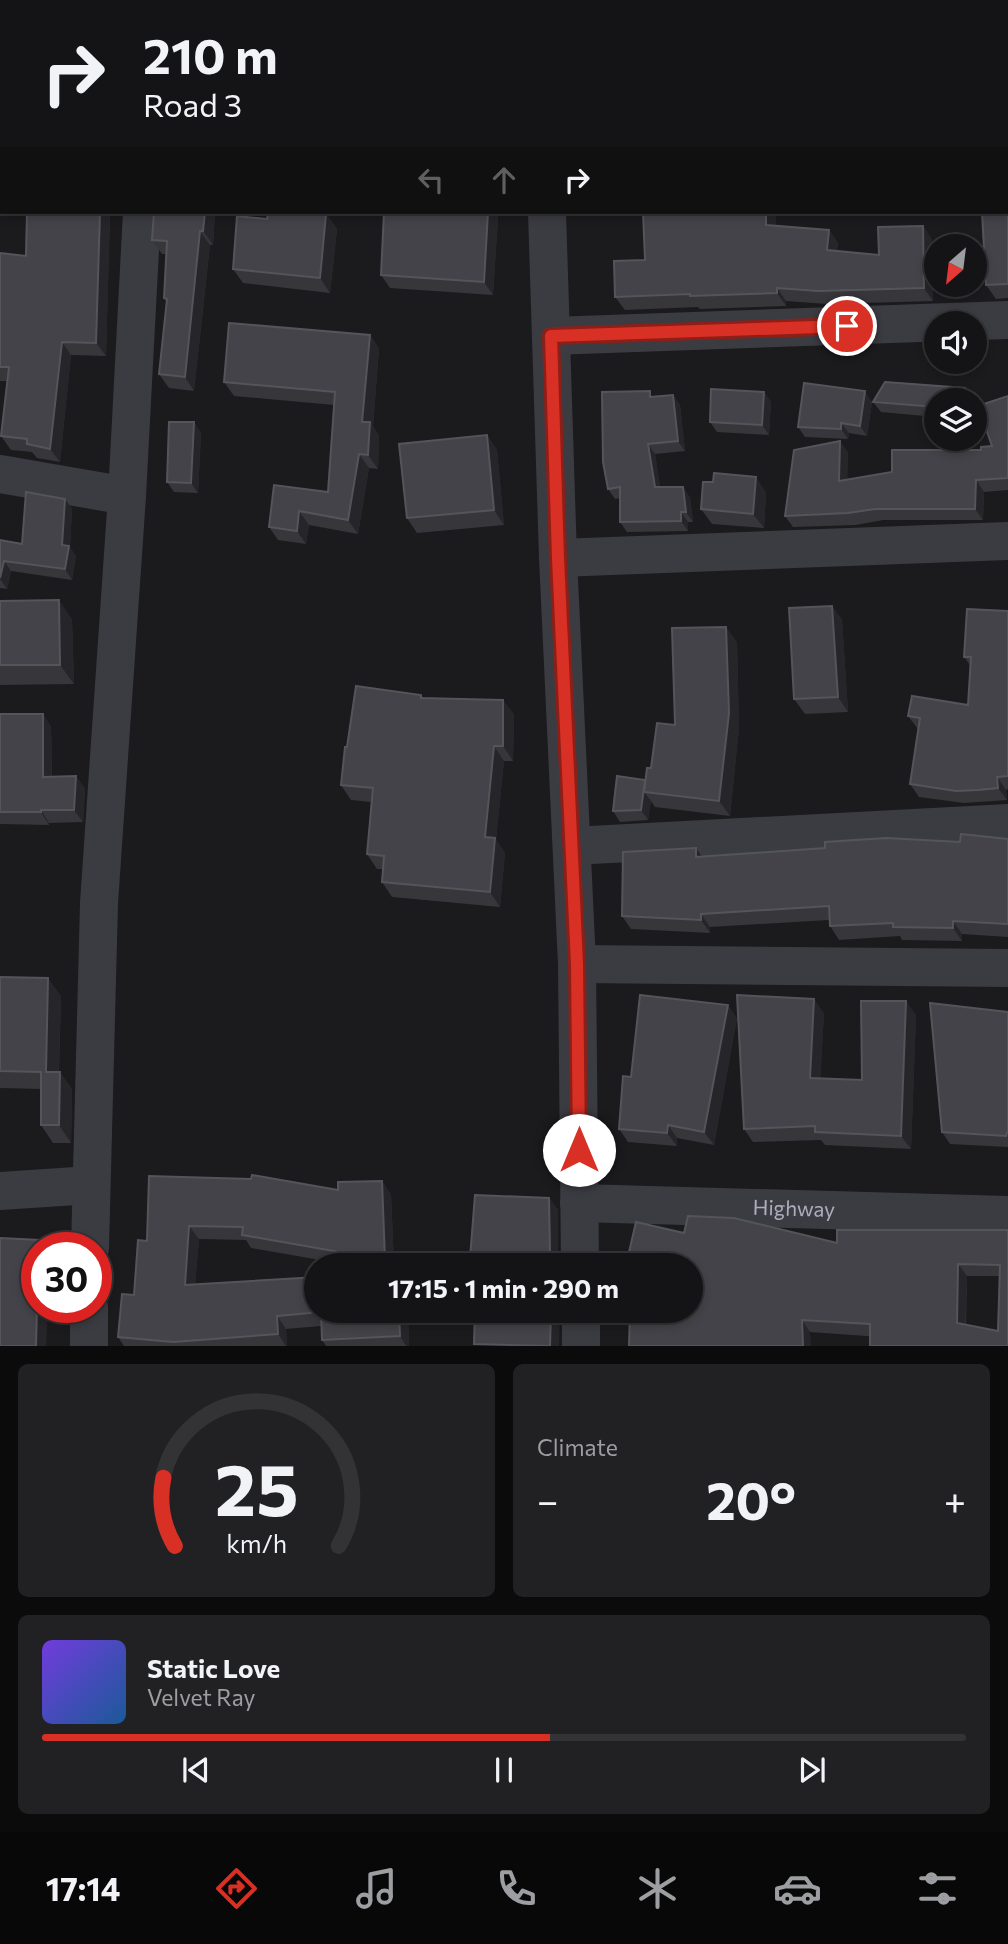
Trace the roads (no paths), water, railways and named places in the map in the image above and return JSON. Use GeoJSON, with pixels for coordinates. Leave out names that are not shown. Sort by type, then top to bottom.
{"type":"FeatureCollection","features":[{"type":"Feature","properties":{"kind":"street"},"geometry":{"type":"LineString","coordinates":[[90,1232],[99,904],[127,496],[142,214]]}},
{"type":"Feature","properties":{"kind":"street"},"geometry":{"type":"LineString","coordinates":[[547,214],[558,558],[577,964],[580,1253]]}},
{"type":"Feature","properties":{"kind":"street"},"geometry":{"type":"LineString","coordinates":[[551,336],[1008,320]]}},
{"type":"Feature","properties":{"kind":"street"},"geometry":{"type":"LineString","coordinates":[[0,474],[127,496]]}},
{"type":"Feature","properties":{"kind":"street"},"geometry":{"type":"LineString","coordinates":[[558,558],[1008,541]]}},
{"type":"Feature","properties":{"kind":"street"},"geometry":{"type":"LineString","coordinates":[[572,846],[1008,823]]}},
{"type":"Feature","properties":{"kind":"street"},"geometry":{"type":"LineString","coordinates":[[577,964],[1008,968]]}},
{"type":"Feature","properties":{"kind":"street"},"geometry":{"type":"LineString","coordinates":[[0,1191],[91,1185]]}},
{"type":"Feature","properties":{"kind":"street","name":"Highway"},"geometry":{"type":"LineString","coordinates":[[579,1203],[1008,1215]]}},
{"type":"Feature","properties":{"kind":"street"},"geometry":{"type":"LineString","coordinates":[[89,1323],[89,1346]]}},
{"type":"Feature","properties":{"kind":"street"},"geometry":{"type":"LineString","coordinates":[[581,1323],[581,1346]]}}]}
